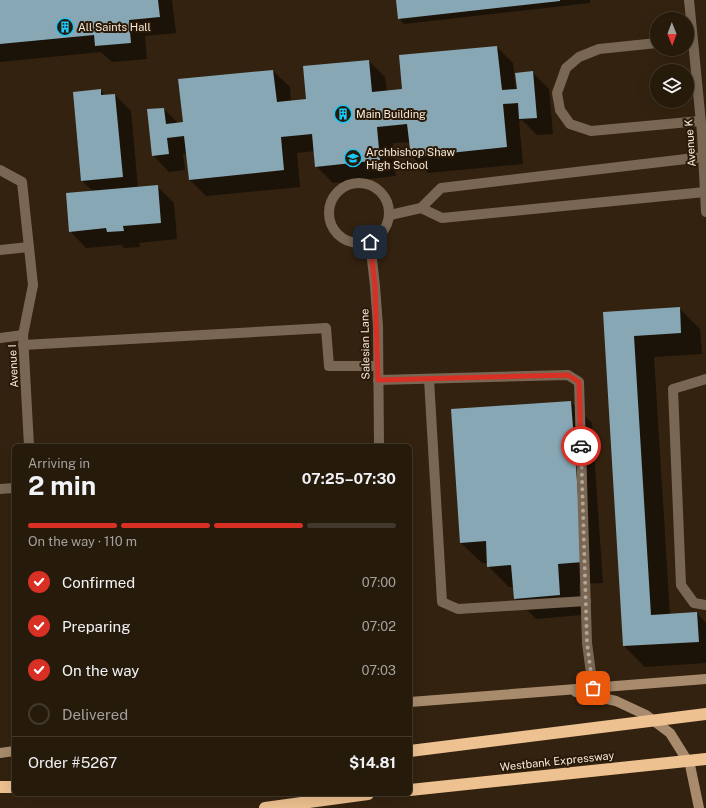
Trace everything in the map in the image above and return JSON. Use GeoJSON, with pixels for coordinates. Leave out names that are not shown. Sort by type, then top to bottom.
{"type":"FeatureCollection","features":[{"type":"Feature","properties":{"kind":"highway"},"geometry":{"type":"LineString","coordinates":[[412,751],[706,714]]}},
{"type":"Feature","properties":{"kind":"highway","name":"Westbank Expressway"},"geometry":{"type":"LineString","coordinates":[[412,790],[706,759]]}},
{"type":"Feature","properties":{"kind":"highway"},"geometry":{"type":"LineString","coordinates":[[0,787],[12,787]]}},
{"type":"Feature","properties":{"kind":"highway"},"geometry":{"type":"LineString","coordinates":[[265,808],[353,796]]}},
{"type":"Feature","properties":{"kind":"main road"},"geometry":{"type":"LineString","coordinates":[[412,702],[565,690],[593,692],[706,679]]}},
{"type":"Feature","properties":{"kind":"main road"},"geometry":{"type":"LineString","coordinates":[[593,692],[646,715],[670,733],[690,764],[699,808]]}},
{"type":"Feature","properties":{"kind":"main road"},"geometry":{"type":"LineString","coordinates":[[0,753],[12,751]]}},
{"type":"Feature","properties":{"kind":"street","name":"Avenue K"},"geometry":{"type":"LineString","coordinates":[[689,0],[689,12]]}},
{"type":"Feature","properties":{"kind":"street"},"geometry":{"type":"LineString","coordinates":[[650,44],[599,49],[579,56],[566,68],[557,93],[560,110],[570,124],[591,131],[700,121]]}},
{"type":"Feature","properties":{"kind":"street","name":"Avenue K"},"geometry":{"type":"LineString","coordinates":[[691,56],[700,121],[706,212]]}},
{"type":"Feature","properties":{"kind":"street"},"geometry":{"type":"LineString","coordinates":[[390,215],[421,208],[441,188],[703,157]]}},
{"type":"Feature","properties":{"kind":"street","name":"Avenue I"},"geometry":{"type":"LineString","coordinates":[[3,173],[22,182],[29,247],[32,285],[23,340],[29,444]]}},
{"type":"Feature","properties":{"kind":"street"},"geometry":{"type":"LineString","coordinates":[[356,183],[367,184],[376,188],[384,195],[389,205],[390,215],[385,231],[379,237],[362,244],[352,243],[342,238],[335,231],[330,222],[329,211],[337,192],[346,186],[356,183]]}},
{"type":"Feature","properties":{"kind":"street"},"geometry":{"type":"LineString","coordinates":[[421,208],[442,218],[705,192]]}},
{"type":"Feature","properties":{"kind":"street","name":"Salesian Lane"},"geometry":{"type":"LineString","coordinates":[[370,242],[375,286],[379,444]]}},
{"type":"Feature","properties":{"kind":"street"},"geometry":{"type":"LineString","coordinates":[[0,250],[29,247]]}},
{"type":"Feature","properties":{"kind":"street"},"geometry":{"type":"LineString","coordinates":[[0,338],[23,340],[326,328],[329,366],[378,366]]}},
{"type":"Feature","properties":{"kind":"street"},"geometry":{"type":"LineString","coordinates":[[378,380],[568,375],[579,382],[587,643],[593,692]]}},
{"type":"Feature","properties":{"kind":"street"},"geometry":{"type":"LineString","coordinates":[[429,379],[442,602],[458,609],[586,601]]}},
{"type":"Feature","properties":{"kind":"street"},"geometry":{"type":"LineString","coordinates":[[706,379],[673,389],[681,585],[694,603],[706,605]]}},
{"type":"Feature","properties":{"kind":"street"},"geometry":{"type":"LineString","coordinates":[[0,489],[12,488]]}},
{"type":"Feature","properties":{"kind":"building","name":"All Saints Hall"},"geometry":{"type":"Polygon","coordinates":[[[0,0],[158,0],[160,17],[129,20],[131,43],[95,46],[94,35],[0,44],[0,0]]]}},
{"type":"Feature","properties":{"kind":"building"},"geometry":{"type":"Polygon","coordinates":[[[396,0],[560,0],[560,1],[398,19],[396,0]]]}},
{"type":"Feature","properties":{"kind":"building","name":"Main Building"},"geometry":{"type":"Polygon","coordinates":[[[497,46],[502,90],[517,89],[515,73],[533,71],[537,118],[519,119],[518,103],[503,104],[507,147],[411,157],[407,124],[377,127],[380,160],[315,167],[312,134],[281,137],[284,170],[189,180],[184,136],[167,138],[169,154],[152,156],[147,109],[164,108],[166,124],[183,122],[178,79],[273,70],[277,102],[306,99],[303,66],[369,60],[372,92],[402,89],[399,55],[497,46]]]}},
{"type":"Feature","properties":{"kind":"building"},"geometry":{"type":"Polygon","coordinates":[[[101,89],[101,95],[115,94],[123,177],[81,181],[73,92],[101,89]]]}},
{"type":"Feature","properties":{"kind":"building"},"geometry":{"type":"Polygon","coordinates":[[[158,185],[161,223],[123,226],[124,231],[107,232],[106,228],[69,232],[66,193],[158,185]]]}},
{"type":"Feature","properties":{"kind":"building"},"geometry":{"type":"Polygon","coordinates":[[[680,307],[681,333],[634,336],[651,615],[697,612],[699,642],[623,646],[603,312],[680,307]]]}},
{"type":"Feature","properties":{"kind":"building"},"geometry":{"type":"Polygon","coordinates":[[[571,401],[583,562],[558,564],[560,595],[514,599],[511,565],[487,567],[486,541],[460,543],[451,409],[571,401]]]}},
{"type":"Feature","properties":{"kind":"way so far"},"geometry":{"type":"LineString","coordinates":[[581,446],[587,643],[593,688]]}},
{"type":"Feature","properties":{"kind":"place","name":"All Saints Hall"},"geometry":{"type":"Point","coordinates":[65,27]}},
{"type":"Feature","properties":{"kind":"place","name":"Main Building"},"geometry":{"type":"Point","coordinates":[343,114]}},
{"type":"Feature","properties":{"kind":"place","name":"Archbishop Shaw High School"},"geometry":{"type":"Point","coordinates":[353,158]}},
{"type":"Feature","properties":{"kind":"route"},"geometry":{"type":"LineString","coordinates":[[370,242],[378,326],[378,380],[568,375],[579,382],[581,446]]}}]}
